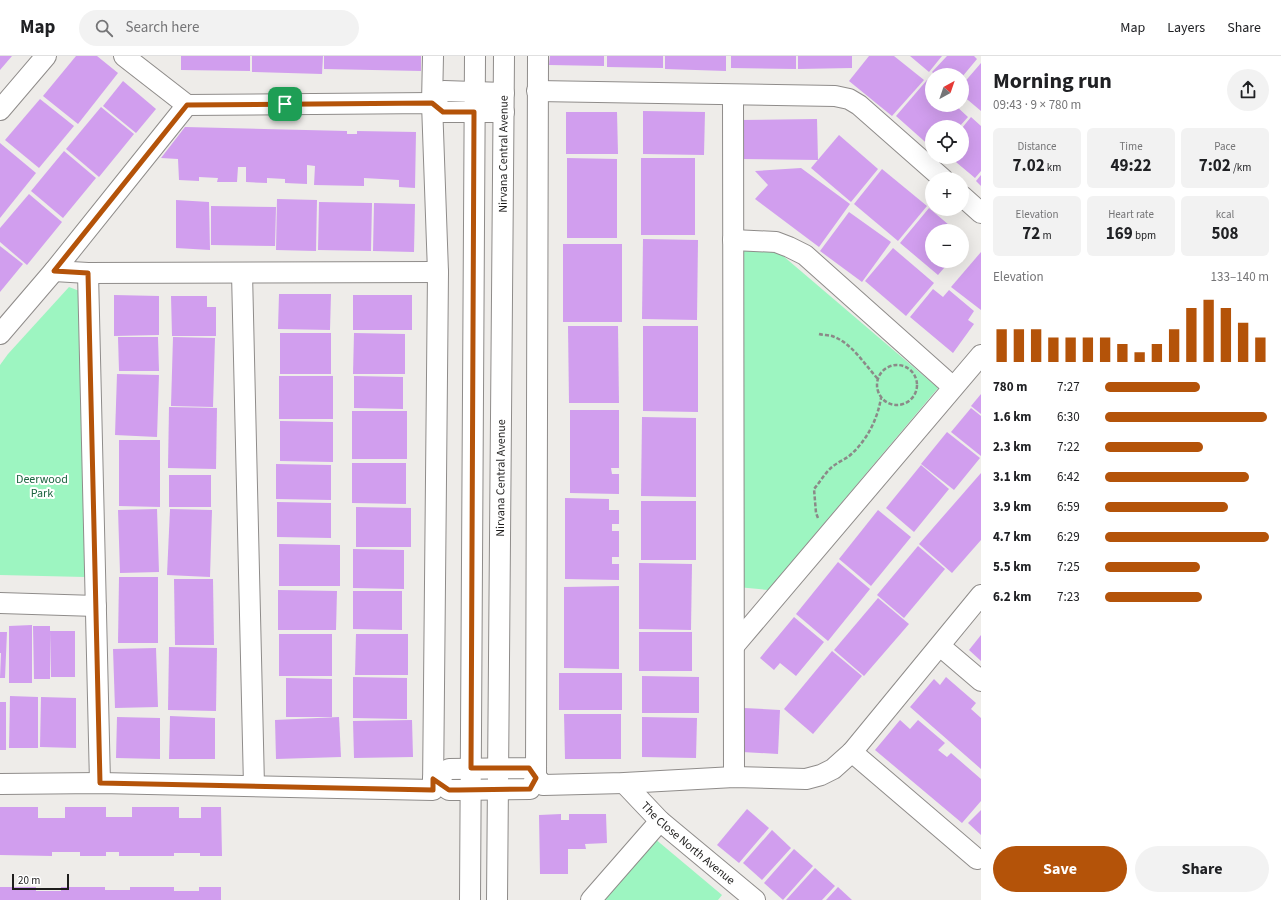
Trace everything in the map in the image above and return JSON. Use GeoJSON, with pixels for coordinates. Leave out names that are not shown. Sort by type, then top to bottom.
{"type":"FeatureCollection","features":[{"type":"Feature","properties":{"kind":"street"},"geometry":{"type":"LineString","coordinates":[[0,110],[46,56]]}},
{"type":"Feature","properties":{"kind":"street"},"geometry":{"type":"LineString","coordinates":[[124,56],[187,105],[432,103],[443,112],[474,112],[504,102]]}},
{"type":"Feature","properties":{"kind":"street"},"geometry":{"type":"LineString","coordinates":[[0,784],[100,783],[433,790],[438,272],[432,103],[433,56]]}},
{"type":"Feature","properties":{"kind":"street"},"geometry":{"type":"LineString","coordinates":[[470,900],[475,56]]}},
{"type":"Feature","properties":{"kind":"street","name":"Nirvana Central Avenue"},"geometry":{"type":"LineString","coordinates":[[497,900],[504,56]]}},
{"type":"Feature","properties":{"kind":"street"},"geometry":{"type":"LineString","coordinates":[[433,779],[449,790],[471,790],[530,789],[536,778],[538,56]]}},
{"type":"Feature","properties":{"kind":"street"},"geometry":{"type":"LineString","coordinates":[[432,103],[444,91],[475,92],[504,102]]}},
{"type":"Feature","properties":{"kind":"street"},"geometry":{"type":"LineString","coordinates":[[537,91],[835,96],[849,98],[859,105],[935,172]]}},
{"type":"Feature","properties":{"kind":"street"},"geometry":{"type":"LineString","coordinates":[[733,95],[734,777]]}},
{"type":"Feature","properties":{"kind":"street"},"geometry":{"type":"LineString","coordinates":[[0,334],[54,271],[187,105]]}},
{"type":"Feature","properties":{"kind":"street"},"geometry":{"type":"LineString","coordinates":[[969,202],[981,213]]}},
{"type":"Feature","properties":{"kind":"street"},"geometry":{"type":"LineString","coordinates":[[733,240],[776,242],[805,255],[953,387]]}},
{"type":"Feature","properties":{"kind":"street"},"geometry":{"type":"LineString","coordinates":[[54,271],[88,273],[438,272]]}},
{"type":"Feature","properties":{"kind":"street"},"geometry":{"type":"LineString","coordinates":[[88,273],[100,783]]}},
{"type":"Feature","properties":{"kind":"street"},"geometry":{"type":"LineString","coordinates":[[242,273],[254,786]]}},
{"type":"Feature","properties":{"kind":"street"},"geometry":{"type":"LineString","coordinates":[[734,646],[981,355]]}},
{"type":"Feature","properties":{"kind":"street"},"geometry":{"type":"LineString","coordinates":[[433,779],[449,769],[471,768],[529,768],[542,785],[624,783],[734,777],[806,778],[821,775],[833,769],[852,752],[981,595]]}},
{"type":"Feature","properties":{"kind":"street"},"geometry":{"type":"LineString","coordinates":[[0,603],[96,606]]}},
{"type":"Feature","properties":{"kind":"street"},"geometry":{"type":"LineString","coordinates":[[940,646],[981,681]]}},
{"type":"Feature","properties":{"kind":"street"},"geometry":{"type":"LineString","coordinates":[[852,752],[977,859]]}},
{"type":"Feature","properties":{"kind":"street","name":"The Close North Avenue"},"geometry":{"type":"LineString","coordinates":[[624,783],[660,821],[742,896]]}},
{"type":"Feature","properties":{"kind":"street"},"geometry":{"type":"LineString","coordinates":[[591,900],[660,821]]}},
{"type":"Feature","properties":{"kind":"path"},"geometry":{"type":"LineString","coordinates":[[819,334],[832,336],[844,343],[855,352],[878,379]]}},
{"type":"Feature","properties":{"kind":"path"},"geometry":{"type":"LineString","coordinates":[[898,365],[904,366],[915,374],[918,387],[916,394],[912,400],[906,404],[893,406],[881,398],[878,392],[878,379],[880,373],[885,368],[898,365]]}},
{"type":"Feature","properties":{"kind":"path"},"geometry":{"type":"LineString","coordinates":[[830,533],[823,528],[816,513],[814,489],[832,468],[848,456],[865,438],[875,420],[881,398]]}},
{"type":"Feature","properties":{"kind":"green space"},"geometry":{"type":"Polygon","coordinates":[[[775,249],[938,388],[768,590],[737,587],[740,250],[775,249]]]}},
{"type":"Feature","properties":{"kind":"green space","name":"Deerwood Park"},"geometry":{"type":"Polygon","coordinates":[[[69,287],[82,292],[85,577],[0,575],[0,365],[8,354],[69,287]]]}},
{"type":"Feature","properties":{"kind":"green space"},"geometry":{"type":"Polygon","coordinates":[[[654,838],[722,895],[718,900],[600,900],[654,838]]]}},
{"type":"Feature","properties":{"kind":"building"},"geometry":{"type":"Polygon","coordinates":[[[0,56],[12,56],[0,70],[0,56]]]}},
{"type":"Feature","properties":{"kind":"building"},"geometry":{"type":"Polygon","coordinates":[[[76,56],[97,56],[118,73],[78,124],[43,96],[76,56]]]}},
{"type":"Feature","properties":{"kind":"building"},"geometry":{"type":"Polygon","coordinates":[[[181,56],[250,56],[250,71],[181,70],[181,56]]]}},
{"type":"Feature","properties":{"kind":"building"},"geometry":{"type":"Polygon","coordinates":[[[252,56],[323,56],[322,74],[252,72],[252,56]]]}},
{"type":"Feature","properties":{"kind":"building"},"geometry":{"type":"Polygon","coordinates":[[[324,56],[421,56],[421,71],[324,69],[324,56]]]}},
{"type":"Feature","properties":{"kind":"building"},"geometry":{"type":"Polygon","coordinates":[[[550,56],[604,56],[604,66],[549,65],[550,56]]]}},
{"type":"Feature","properties":{"kind":"building"},"geometry":{"type":"Polygon","coordinates":[[[607,56],[663,56],[663,68],[607,67],[607,56]]]}},
{"type":"Feature","properties":{"kind":"building"},"geometry":{"type":"Polygon","coordinates":[[[665,56],[726,56],[726,71],[665,69],[665,56]]]}},
{"type":"Feature","properties":{"kind":"building"},"geometry":{"type":"Polygon","coordinates":[[[731,56],[796,56],[796,69],[731,68],[731,56]]]}},
{"type":"Feature","properties":{"kind":"building"},"geometry":{"type":"Polygon","coordinates":[[[798,56],[852,56],[852,68],[798,69],[798,56]]]}},
{"type":"Feature","properties":{"kind":"building"},"geometry":{"type":"Polygon","coordinates":[[[869,56],[894,56],[924,80],[892,116],[849,81],[869,56]]]}},
{"type":"Feature","properties":{"kind":"building"},"geometry":{"type":"Polygon","coordinates":[[[910,56],[942,56],[932,68],[925,69],[910,56]]]}},
{"type":"Feature","properties":{"kind":"building"},"geometry":{"type":"Polygon","coordinates":[[[947,56],[974,56],[977,59],[969,69],[936,68],[947,56]]]}},
{"type":"Feature","properties":{"kind":"building"},"geometry":{"type":"Polygon","coordinates":[[[981,63],[981,111],[969,101],[969,77],[981,63]]]}},
{"type":"Feature","properties":{"kind":"building"},"geometry":{"type":"Polygon","coordinates":[[[123,81],[156,109],[136,133],[103,106],[123,81]]]}},
{"type":"Feature","properties":{"kind":"building"},"geometry":{"type":"Polygon","coordinates":[[[925,82],[925,112],[963,112],[968,117],[965,120],[925,120],[925,142],[896,116],[925,82]]]}},
{"type":"Feature","properties":{"kind":"building"},"geometry":{"type":"Polygon","coordinates":[[[40,99],[74,126],[39,168],[5,140],[40,99]]]}},
{"type":"Feature","properties":{"kind":"building"},"geometry":{"type":"Polygon","coordinates":[[[101,107],[134,134],[99,177],[66,149],[101,107]]]}},
{"type":"Feature","properties":{"kind":"building"},"geometry":{"type":"Polygon","coordinates":[[[643,111],[705,112],[704,155],[643,154],[643,111]]]}},
{"type":"Feature","properties":{"kind":"building"},"geometry":{"type":"Polygon","coordinates":[[[566,112],[617,112],[618,154],[566,154],[566,112]]]}},
{"type":"Feature","properties":{"kind":"building"},"geometry":{"type":"Polygon","coordinates":[[[971,117],[981,126],[981,171],[975,178],[958,164],[969,164],[969,120],[971,117]]]}},
{"type":"Feature","properties":{"kind":"building"},"geometry":{"type":"Polygon","coordinates":[[[817,119],[818,160],[740,159],[740,120],[817,119]]]}},
{"type":"Feature","properties":{"kind":"building"},"geometry":{"type":"Polygon","coordinates":[[[185,127],[347,131],[347,134],[357,134],[357,131],[416,132],[415,188],[399,187],[399,180],[364,178],[364,186],[314,185],[315,166],[307,165],[307,184],[285,183],[285,179],[267,178],[267,183],[246,182],[246,167],[238,167],[237,182],[217,182],[218,178],[199,177],[199,181],[179,180],[178,159],[161,158],[185,127]]]}},
{"type":"Feature","properties":{"kind":"building"},"geometry":{"type":"Polygon","coordinates":[[[839,135],[878,169],[851,202],[811,168],[839,135]]]}},
{"type":"Feature","properties":{"kind":"building"},"geometry":{"type":"Polygon","coordinates":[[[0,143],[36,173],[0,218],[0,143]]]}},
{"type":"Feature","properties":{"kind":"building"},"geometry":{"type":"Polygon","coordinates":[[[64,151],[96,178],[63,218],[31,191],[64,151]]]}},
{"type":"Feature","properties":{"kind":"building"},"geometry":{"type":"Polygon","coordinates":[[[567,158],[617,159],[617,238],[567,238],[567,158]]]}},
{"type":"Feature","properties":{"kind":"building"},"geometry":{"type":"Polygon","coordinates":[[[641,158],[695,158],[695,235],[641,235],[641,158]]]}},
{"type":"Feature","properties":{"kind":"building"},"geometry":{"type":"Polygon","coordinates":[[[801,168],[850,204],[819,247],[755,199],[768,185],[755,171],[801,168]]]}},
{"type":"Feature","properties":{"kind":"building"},"geometry":{"type":"Polygon","coordinates":[[[882,169],[925,204],[925,208],[898,241],[854,204],[882,169]]]}},
{"type":"Feature","properties":{"kind":"building"},"geometry":{"type":"Polygon","coordinates":[[[981,175],[981,186],[976,181],[981,175]]]}},
{"type":"Feature","properties":{"kind":"building"},"geometry":{"type":"Polygon","coordinates":[[[29,194],[62,222],[27,265],[0,242],[0,228],[29,194]]]}},
{"type":"Feature","properties":{"kind":"building"},"geometry":{"type":"Polygon","coordinates":[[[277,199],[317,200],[316,251],[276,250],[277,199]]]}},
{"type":"Feature","properties":{"kind":"building"},"geometry":{"type":"Polygon","coordinates":[[[176,200],[209,202],[210,250],[176,248],[176,200]]]}},
{"type":"Feature","properties":{"kind":"building"},"geometry":{"type":"Polygon","coordinates":[[[319,202],[372,203],[371,251],[318,250],[319,202]]]}},
{"type":"Feature","properties":{"kind":"building"},"geometry":{"type":"Polygon","coordinates":[[[374,203],[415,204],[414,252],[373,251],[374,203]]]}},
{"type":"Feature","properties":{"kind":"building"},"geometry":{"type":"Polygon","coordinates":[[[211,206],[276,207],[275,246],[211,245],[211,206]]]}},
{"type":"Feature","properties":{"kind":"building"},"geometry":{"type":"Polygon","coordinates":[[[849,212],[891,242],[862,282],[820,251],[849,212]]]}},
{"type":"Feature","properties":{"kind":"building"},"geometry":{"type":"Polygon","coordinates":[[[925,213],[925,216],[938,216],[948,224],[925,224],[925,264],[900,243],[925,213]]]}},
{"type":"Feature","properties":{"kind":"building"},"geometry":{"type":"Polygon","coordinates":[[[643,239],[698,240],[697,320],[642,319],[643,239]]]}},
{"type":"Feature","properties":{"kind":"building"},"geometry":{"type":"Polygon","coordinates":[[[563,244],[622,244],[622,322],[563,322],[563,244]]]}},
{"type":"Feature","properties":{"kind":"building"},"geometry":{"type":"Polygon","coordinates":[[[0,246],[23,264],[0,292],[0,246]]]}},
{"type":"Feature","properties":{"kind":"building"},"geometry":{"type":"Polygon","coordinates":[[[893,248],[934,283],[906,316],[865,281],[893,248]]]}},
{"type":"Feature","properties":{"kind":"building"},"geometry":{"type":"Polygon","coordinates":[[[981,252],[981,310],[951,287],[967,268],[969,268],[981,252]]]}},
{"type":"Feature","properties":{"kind":"building"},"geometry":{"type":"Polygon","coordinates":[[[930,268],[944,268],[938,275],[930,268]]]}},
{"type":"Feature","properties":{"kind":"building"},"geometry":{"type":"Polygon","coordinates":[[[933,289],[943,297],[949,290],[974,311],[968,320],[974,324],[953,353],[910,317],[933,289]]]}},
{"type":"Feature","properties":{"kind":"building"},"geometry":{"type":"Polygon","coordinates":[[[279,294],[331,294],[330,330],[278,329],[279,294]]]}},
{"type":"Feature","properties":{"kind":"building"},"geometry":{"type":"Polygon","coordinates":[[[114,295],[159,296],[159,335],[114,336],[114,295]]]}},
{"type":"Feature","properties":{"kind":"building"},"geometry":{"type":"Polygon","coordinates":[[[353,295],[412,295],[412,330],[353,330],[353,295]]]}},
{"type":"Feature","properties":{"kind":"building"},"geometry":{"type":"Polygon","coordinates":[[[171,296],[207,296],[207,307],[216,307],[216,336],[172,336],[171,296]]]}},
{"type":"Feature","properties":{"kind":"building"},"geometry":{"type":"Polygon","coordinates":[[[568,326],[618,326],[619,403],[569,403],[568,326]]]}},
{"type":"Feature","properties":{"kind":"building"},"geometry":{"type":"Polygon","coordinates":[[[643,326],[698,326],[698,412],[643,411],[643,326]]]}},
{"type":"Feature","properties":{"kind":"building"},"geometry":{"type":"Polygon","coordinates":[[[280,333],[331,333],[331,374],[280,374],[280,333]]]}},
{"type":"Feature","properties":{"kind":"building"},"geometry":{"type":"Polygon","coordinates":[[[354,333],[405,334],[405,374],[353,374],[354,333]]]}},
{"type":"Feature","properties":{"kind":"building"},"geometry":{"type":"Polygon","coordinates":[[[118,337],[158,337],[159,371],[119,371],[118,337]]]}},
{"type":"Feature","properties":{"kind":"building"},"geometry":{"type":"Polygon","coordinates":[[[173,337],[215,338],[213,407],[171,406],[173,337]]]}},
{"type":"Feature","properties":{"kind":"building"},"geometry":{"type":"Polygon","coordinates":[[[117,374],[159,375],[157,437],[115,435],[117,374]]]}},
{"type":"Feature","properties":{"kind":"building"},"geometry":{"type":"Polygon","coordinates":[[[279,376],[333,376],[333,419],[279,419],[279,376]]]}},
{"type":"Feature","properties":{"kind":"building"},"geometry":{"type":"Polygon","coordinates":[[[354,376],[403,377],[403,409],[354,408],[354,376]]]}},
{"type":"Feature","properties":{"kind":"building"},"geometry":{"type":"Polygon","coordinates":[[[981,394],[981,414],[971,406],[981,394]]]}},
{"type":"Feature","properties":{"kind":"building"},"geometry":{"type":"Polygon","coordinates":[[[169,407],[217,408],[216,469],[168,468],[169,407]]]}},
{"type":"Feature","properties":{"kind":"building"},"geometry":{"type":"Polygon","coordinates":[[[971,408],[981,416],[981,456],[951,432],[971,408]]]}},
{"type":"Feature","properties":{"kind":"building"},"geometry":{"type":"Polygon","coordinates":[[[570,410],[619,410],[619,468],[611,468],[612,474],[619,474],[619,494],[570,493],[570,410]]]}},
{"type":"Feature","properties":{"kind":"building"},"geometry":{"type":"Polygon","coordinates":[[[352,411],[407,411],[407,459],[352,459],[352,411]]]}},
{"type":"Feature","properties":{"kind":"building"},"geometry":{"type":"Polygon","coordinates":[[[642,417],[696,418],[696,497],[641,496],[642,417]]]}},
{"type":"Feature","properties":{"kind":"building"},"geometry":{"type":"Polygon","coordinates":[[[280,421],[333,422],[333,462],[280,461],[280,421]]]}},
{"type":"Feature","properties":{"kind":"building"},"geometry":{"type":"Polygon","coordinates":[[[947,432],[980,458],[954,490],[921,464],[947,432]]]}},
{"type":"Feature","properties":{"kind":"building"},"geometry":{"type":"Polygon","coordinates":[[[119,440],[160,440],[160,507],[119,506],[119,440]]]}},
{"type":"Feature","properties":{"kind":"building"},"geometry":{"type":"Polygon","coordinates":[[[352,463],[406,463],[406,504],[352,503],[352,463]]]}},
{"type":"Feature","properties":{"kind":"building"},"geometry":{"type":"Polygon","coordinates":[[[276,464],[331,465],[331,500],[276,499],[276,464]]]}},
{"type":"Feature","properties":{"kind":"building"},"geometry":{"type":"Polygon","coordinates":[[[921,465],[949,489],[914,532],[886,508],[921,465]]]}},
{"type":"Feature","properties":{"kind":"building"},"geometry":{"type":"Polygon","coordinates":[[[981,473],[981,540],[952,573],[919,544],[981,473]]]}},
{"type":"Feature","properties":{"kind":"building"},"geometry":{"type":"Polygon","coordinates":[[[169,475],[211,475],[211,507],[169,507],[169,475]]]}},
{"type":"Feature","properties":{"kind":"building"},"geometry":{"type":"Polygon","coordinates":[[[565,498],[609,499],[609,510],[619,510],[619,524],[612,524],[612,531],[619,531],[619,557],[612,557],[612,564],[619,564],[619,580],[565,579],[565,498]]]}},
{"type":"Feature","properties":{"kind":"building"},"geometry":{"type":"Polygon","coordinates":[[[641,501],[696,501],[696,560],[641,560],[641,501]]]}},
{"type":"Feature","properties":{"kind":"building"},"geometry":{"type":"Polygon","coordinates":[[[277,502],[331,503],[331,538],[277,537],[277,502]]]}},
{"type":"Feature","properties":{"kind":"building"},"geometry":{"type":"Polygon","coordinates":[[[356,507],[411,508],[411,547],[356,547],[356,507]]]}},
{"type":"Feature","properties":{"kind":"building"},"geometry":{"type":"Polygon","coordinates":[[[157,509],[159,572],[120,573],[118,510],[157,509]]]}},
{"type":"Feature","properties":{"kind":"building"},"geometry":{"type":"Polygon","coordinates":[[[170,509],[212,510],[210,577],[167,575],[170,509]]]}},
{"type":"Feature","properties":{"kind":"building"},"geometry":{"type":"Polygon","coordinates":[[[878,510],[911,537],[871,586],[839,559],[878,510]]]}},
{"type":"Feature","properties":{"kind":"building"},"geometry":{"type":"Polygon","coordinates":[[[279,544],[340,545],[340,586],[279,586],[279,544]]]}},
{"type":"Feature","properties":{"kind":"building"},"geometry":{"type":"Polygon","coordinates":[[[918,546],[945,569],[904,618],[877,595],[918,546]]]}},
{"type":"Feature","properties":{"kind":"building"},"geometry":{"type":"Polygon","coordinates":[[[353,549],[404,550],[404,589],[353,588],[353,549]]]}},
{"type":"Feature","properties":{"kind":"building"},"geometry":{"type":"Polygon","coordinates":[[[838,562],[870,589],[828,641],[796,614],[838,562]]]}},
{"type":"Feature","properties":{"kind":"building"},"geometry":{"type":"Polygon","coordinates":[[[639,563],[692,564],[691,630],[639,629],[639,563]]]}},
{"type":"Feature","properties":{"kind":"building"},"geometry":{"type":"Polygon","coordinates":[[[119,577],[158,577],[158,643],[118,643],[119,577]]]}},
{"type":"Feature","properties":{"kind":"building"},"geometry":{"type":"Polygon","coordinates":[[[174,579],[213,579],[214,645],[175,645],[174,579]]]}},
{"type":"Feature","properties":{"kind":"building"},"geometry":{"type":"Polygon","coordinates":[[[619,586],[619,669],[564,668],[564,587],[619,586]]]}},
{"type":"Feature","properties":{"kind":"building"},"geometry":{"type":"Polygon","coordinates":[[[278,590],[337,591],[336,630],[278,630],[278,590]]]}},
{"type":"Feature","properties":{"kind":"building"},"geometry":{"type":"Polygon","coordinates":[[[353,591],[402,591],[402,630],[353,629],[353,591]]]}},
{"type":"Feature","properties":{"kind":"building"},"geometry":{"type":"Polygon","coordinates":[[[878,598],[909,624],[864,676],[834,650],[878,598]]]}},
{"type":"Feature","properties":{"kind":"building"},"geometry":{"type":"Polygon","coordinates":[[[794,617],[824,642],[796,676],[780,663],[774,670],[760,658],[794,617]]]}},
{"type":"Feature","properties":{"kind":"building"},"geometry":{"type":"Polygon","coordinates":[[[32,625],[32,683],[9,683],[9,626],[32,625]]]}},
{"type":"Feature","properties":{"kind":"building"},"geometry":{"type":"Polygon","coordinates":[[[33,626],[50,626],[50,679],[34,679],[33,626]]]}},
{"type":"Feature","properties":{"kind":"building"},"geometry":{"type":"Polygon","coordinates":[[[50,631],[75,631],[75,677],[51,677],[50,631]]]}},
{"type":"Feature","properties":{"kind":"building"},"geometry":{"type":"Polygon","coordinates":[[[0,632],[7,632],[5,678],[0,678],[0,632]]]}},
{"type":"Feature","properties":{"kind":"building"},"geometry":{"type":"Polygon","coordinates":[[[639,632],[692,632],[692,671],[639,671],[639,632]]]}},
{"type":"Feature","properties":{"kind":"building"},"geometry":{"type":"Polygon","coordinates":[[[279,634],[332,634],[332,676],[279,676],[279,634]]]}},
{"type":"Feature","properties":{"kind":"building"},"geometry":{"type":"Polygon","coordinates":[[[356,634],[408,634],[408,675],[355,675],[356,634]]]}},
{"type":"Feature","properties":{"kind":"building"},"geometry":{"type":"Polygon","coordinates":[[[981,635],[981,661],[969,650],[981,635]]]}},
{"type":"Feature","properties":{"kind":"building"},"geometry":{"type":"Polygon","coordinates":[[[169,647],[217,648],[216,711],[168,710],[169,647]]]}},
{"type":"Feature","properties":{"kind":"building"},"geometry":{"type":"Polygon","coordinates":[[[156,648],[158,707],[115,708],[113,649],[156,648]]]}},
{"type":"Feature","properties":{"kind":"building"},"geometry":{"type":"Polygon","coordinates":[[[832,651],[862,676],[813,734],[784,709],[832,651]]]}},
{"type":"Feature","properties":{"kind":"building"},"geometry":{"type":"Polygon","coordinates":[[[559,673],[622,673],[622,710],[559,710],[559,673]]]}},
{"type":"Feature","properties":{"kind":"building"},"geometry":{"type":"Polygon","coordinates":[[[642,676],[699,677],[699,713],[642,713],[642,676]]]}},
{"type":"Feature","properties":{"kind":"building"},"geometry":{"type":"Polygon","coordinates":[[[353,677],[407,678],[407,719],[353,718],[353,677]]]}},
{"type":"Feature","properties":{"kind":"building"},"geometry":{"type":"Polygon","coordinates":[[[946,677],[976,703],[971,709],[981,718],[981,769],[910,707],[934,679],[940,685],[946,677]]]}},
{"type":"Feature","properties":{"kind":"building"},"geometry":{"type":"Polygon","coordinates":[[[286,678],[332,679],[332,717],[286,717],[286,678]]]}},
{"type":"Feature","properties":{"kind":"building"},"geometry":{"type":"Polygon","coordinates":[[[10,696],[38,697],[38,748],[9,748],[10,696]]]}},
{"type":"Feature","properties":{"kind":"building"},"geometry":{"type":"Polygon","coordinates":[[[41,697],[76,698],[76,748],[40,747],[41,697]]]}},
{"type":"Feature","properties":{"kind":"building"},"geometry":{"type":"Polygon","coordinates":[[[0,702],[6,702],[6,750],[0,750],[0,702]]]}},
{"type":"Feature","properties":{"kind":"building"},"geometry":{"type":"Polygon","coordinates":[[[744,708],[780,710],[778,754],[742,752],[744,708]]]}},
{"type":"Feature","properties":{"kind":"building"},"geometry":{"type":"Polygon","coordinates":[[[564,714],[621,714],[621,759],[565,759],[564,714]]]}},
{"type":"Feature","properties":{"kind":"building"},"geometry":{"type":"Polygon","coordinates":[[[170,716],[215,718],[215,759],[169,759],[170,716]]]}},
{"type":"Feature","properties":{"kind":"building"},"geometry":{"type":"Polygon","coordinates":[[[117,717],[160,718],[160,759],[116,758],[117,717]]]}},
{"type":"Feature","properties":{"kind":"building"},"geometry":{"type":"Polygon","coordinates":[[[339,717],[341,757],[276,759],[275,720],[339,717]]]}},
{"type":"Feature","properties":{"kind":"building"},"geometry":{"type":"Polygon","coordinates":[[[642,717],[697,718],[696,758],[642,757],[642,717]]]}},
{"type":"Feature","properties":{"kind":"building"},"geometry":{"type":"Polygon","coordinates":[[[412,720],[413,757],[354,758],[353,721],[412,720]]]}},
{"type":"Feature","properties":{"kind":"building"},"geometry":{"type":"Polygon","coordinates":[[[900,720],[910,729],[918,720],[945,743],[938,750],[947,757],[951,753],[981,779],[981,801],[962,823],[875,750],[900,720]]]}},
{"type":"Feature","properties":{"kind":"building"},"geometry":{"type":"Polygon","coordinates":[[[0,807],[38,807],[38,818],[65,818],[65,807],[106,807],[106,817],[132,817],[132,807],[179,807],[179,818],[201,818],[201,807],[221,807],[222,856],[200,856],[200,853],[174,853],[174,856],[119,856],[119,852],[106,852],[106,856],[80,856],[80,852],[52,852],[52,856],[0,855],[0,807]]]}},
{"type":"Feature","properties":{"kind":"building"},"geometry":{"type":"Polygon","coordinates":[[[747,809],[769,828],[739,863],[717,845],[747,809]]]}},
{"type":"Feature","properties":{"kind":"building"},"geometry":{"type":"Polygon","coordinates":[[[981,810],[981,835],[968,823],[981,810]]]}},
{"type":"Feature","properties":{"kind":"building"},"geometry":{"type":"Polygon","coordinates":[[[561,814],[561,820],[569,820],[569,814],[606,814],[607,843],[585,844],[586,849],[568,849],[568,874],[540,874],[539,815],[561,814]]]}},
{"type":"Feature","properties":{"kind":"building"},"geometry":{"type":"Polygon","coordinates":[[[772,830],[791,848],[762,880],[743,863],[772,830]]]}},
{"type":"Feature","properties":{"kind":"building"},"geometry":{"type":"Polygon","coordinates":[[[794,849],[813,866],[783,900],[764,883],[794,849]]]}},
{"type":"Feature","properties":{"kind":"building"},"geometry":{"type":"Polygon","coordinates":[[[815,868],[835,886],[822,900],[786,900],[815,868]]]}},
{"type":"Feature","properties":{"kind":"building"},"geometry":{"type":"Polygon","coordinates":[[[0,887],[36,887],[36,891],[61,891],[61,887],[105,887],[105,890],[130,890],[130,887],[174,887],[174,891],[199,891],[199,887],[221,887],[221,900],[0,900],[0,887]]]}},
{"type":"Feature","properties":{"kind":"building"},"geometry":{"type":"Polygon","coordinates":[[[838,887],[852,900],[826,900],[838,887]]]}},
{"type":"Feature","properties":{"kind":"route"},"geometry":{"type":"LineString","coordinates":[[432,103],[443,112],[474,112],[471,768],[529,768],[536,778],[530,789],[449,790],[433,779],[433,790],[100,783],[88,273],[54,271],[187,105],[285,104],[432,103]]}}]}
